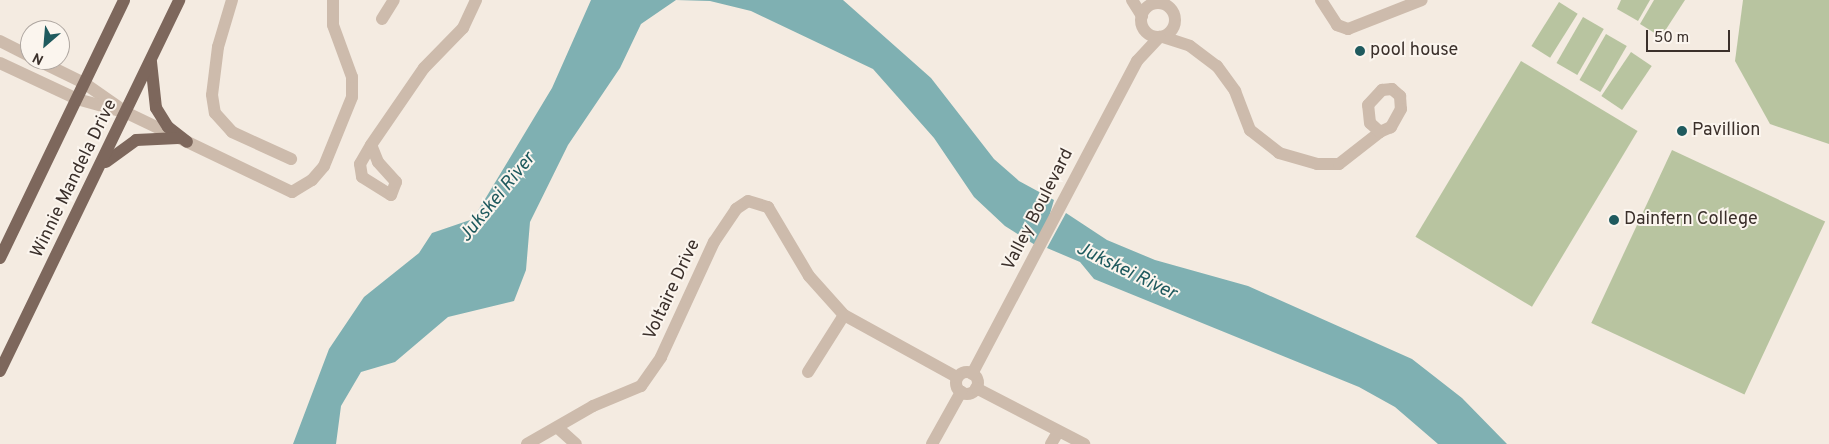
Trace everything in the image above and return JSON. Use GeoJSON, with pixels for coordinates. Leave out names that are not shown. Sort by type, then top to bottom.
{"type":"FeatureCollection","features":[{"type":"Feature","properties":{"kind":"main road","name":"Winnie Mandela Drive"},"geometry":{"type":"LineString","coordinates":[[0,258],[124,0]]}},
{"type":"Feature","properties":{"kind":"main road","name":"Winnie Mandela Drive"},"geometry":{"type":"LineString","coordinates":[[0,371],[101,167],[179,0]]}},
{"type":"Feature","properties":{"kind":"main road"},"geometry":{"type":"LineString","coordinates":[[151,60],[156,108],[168,127],[182,140]]}},
{"type":"Feature","properties":{"kind":"main road"},"geometry":{"type":"LineString","coordinates":[[101,167],[136,140],[182,140]]}},
{"type":"Feature","properties":{"kind":"street"},"geometry":{"type":"LineString","coordinates":[[232,0],[218,47],[212,95],[215,113],[232,132],[291,158]]}},
{"type":"Feature","properties":{"kind":"street"},"geometry":{"type":"LineString","coordinates":[[57,70],[84,83],[127,113],[292,192],[312,180],[324,166],[352,97],[352,77],[333,25],[333,0]]}},
{"type":"Feature","properties":{"kind":"street"},"geometry":{"type":"LineString","coordinates":[[382,19],[394,0]]}},
{"type":"Feature","properties":{"kind":"street"},"geometry":{"type":"LineString","coordinates":[[371,145],[384,169],[396,182],[396,191],[389,195],[372,187],[360,171],[371,145],[424,68],[462,28],[476,0]]}},
{"type":"Feature","properties":{"kind":"street"},"geometry":{"type":"LineString","coordinates":[[1132,0],[1142,16],[1144,30],[1190,46]]}},
{"type":"Feature","properties":{"kind":"street"},"geometry":{"type":"LineString","coordinates":[[1174,21],[1176,0]]}},
{"type":"Feature","properties":{"kind":"street"},"geometry":{"type":"LineString","coordinates":[[1321,0],[1343,28],[1358,27],[1422,0]]}},
{"type":"Feature","properties":{"kind":"street"},"geometry":{"type":"LineString","coordinates":[[1142,16],[1157,2],[1174,21],[1190,46],[1223,72],[1250,130],[1279,153],[1317,164],[1339,164],[1380,132]]}},
{"type":"Feature","properties":{"kind":"street","name":"Valley Boulevard"},"geometry":{"type":"LineString","coordinates":[[1137,61],[1174,21]]}},
{"type":"Feature","properties":{"kind":"street","name":"Valley Boulevard"},"geometry":{"type":"LineString","coordinates":[[972,374],[1076,180],[1137,61],[1144,30]]}},
{"type":"Feature","properties":{"kind":"street"},"geometry":{"type":"LineString","coordinates":[[0,42],[20,51]]}},
{"type":"Feature","properties":{"kind":"street"},"geometry":{"type":"LineString","coordinates":[[0,63],[77,99],[127,113]]}},
{"type":"Feature","properties":{"kind":"street"},"geometry":{"type":"LineString","coordinates":[[372,187],[384,169]]}},
{"type":"Feature","properties":{"kind":"street","name":"Voltaire Drive"},"geometry":{"type":"LineString","coordinates":[[558,428],[641,386],[661,357],[714,242],[736,209],[748,201],[768,207],[809,276],[844,315],[957,378]]}},
{"type":"Feature","properties":{"kind":"street"},"geometry":{"type":"LineString","coordinates":[[808,372],[844,315]]}},
{"type":"Feature","properties":{"kind":"street"},"geometry":{"type":"LineString","coordinates":[[932,444],[961,392],[957,378],[964,372],[972,374],[976,388]]}},
{"type":"Feature","properties":{"kind":"street"},"geometry":{"type":"LineString","coordinates":[[961,392],[976,388],[1084,444]]}},
{"type":"Feature","properties":{"kind":"street"},"geometry":{"type":"LineString","coordinates":[[528,444],[558,428],[576,444]]}},
{"type":"Feature","properties":{"kind":"street"},"geometry":{"type":"LineString","coordinates":[[1052,444],[1058,432]]}},
{"type":"Feature","properties":{"kind":"green space"},"geometry":{"type":"Polygon","coordinates":[[[1621,0],[1650,0],[1638,21],[1617,9],[1621,0]]]}},
{"type":"Feature","properties":{"kind":"green space"},"geometry":{"type":"Polygon","coordinates":[[[1654,0],[1685,0],[1661,37],[1640,24],[1654,0]]]}},
{"type":"Feature","properties":{"kind":"green space"},"geometry":{"type":"Polygon","coordinates":[[[1743,0],[1829,0],[1829,144],[1770,124],[1735,61],[1743,0]]]}},
{"type":"Feature","properties":{"kind":"green space"},"geometry":{"type":"Polygon","coordinates":[[[1559,2],[1578,14],[1550,58],[1531,46],[1559,2]]]}},
{"type":"Feature","properties":{"kind":"green space"},"geometry":{"type":"Polygon","coordinates":[[[1583,17],[1604,29],[1577,75],[1556,63],[1583,17]]]}},
{"type":"Feature","properties":{"kind":"green space"},"geometry":{"type":"Polygon","coordinates":[[[1606,34],[1627,46],[1600,92],[1580,80],[1606,34]]]}},
{"type":"Feature","properties":{"kind":"green space"},"geometry":{"type":"Polygon","coordinates":[[[1631,52],[1652,66],[1622,110],[1601,96],[1631,52]]]}},
{"type":"Feature","properties":{"kind":"green space"},"geometry":{"type":"Polygon","coordinates":[[[1521,61],[1638,131],[1532,307],[1415,237],[1521,61]]]}},
{"type":"Feature","properties":{"kind":"green space"},"geometry":{"type":"Polygon","coordinates":[[[1672,150],[1825,221],[1744,395],[1591,323],[1672,150]]]}},
{"type":"Feature","properties":{"kind":"water","name":"Jukskei River"},"geometry":{"type":"Polygon","coordinates":[[[591,0],[676,0],[641,24],[620,68],[568,145],[530,222],[526,270],[514,301],[448,317],[395,362],[361,372],[341,406],[336,444],[293,444],[329,349],[364,297],[419,253],[432,233],[473,219],[552,88],[591,0]]]}},
{"type":"Feature","properties":{"kind":"water"},"geometry":{"type":"Polygon","coordinates":[[[676,0],[843,0],[931,78],[994,159],[1019,181],[1054,200],[1040,248],[1005,226],[974,197],[934,138],[873,69],[751,11],[710,1],[676,0]]]}},
{"type":"Feature","properties":{"kind":"water","name":"Jukskei River"},"geometry":{"type":"Polygon","coordinates":[[[1066,213],[1107,240],[1155,260],[1248,286],[1412,359],[1462,398],[1507,444],[1438,444],[1395,407],[1359,387],[1094,279],[1080,262],[1047,248],[1066,213]]]}},
{"type":"Feature","properties":{"kind":"place","name":"pool house"},"geometry":{"type":"Point","coordinates":[1360,51]}},
{"type":"Feature","properties":{"kind":"place","name":"Pavillion"},"geometry":{"type":"Point","coordinates":[1682,131]}},
{"type":"Feature","properties":{"kind":"place","name":"Dainfern College"},"geometry":{"type":"Point","coordinates":[1614,220]}}]}
